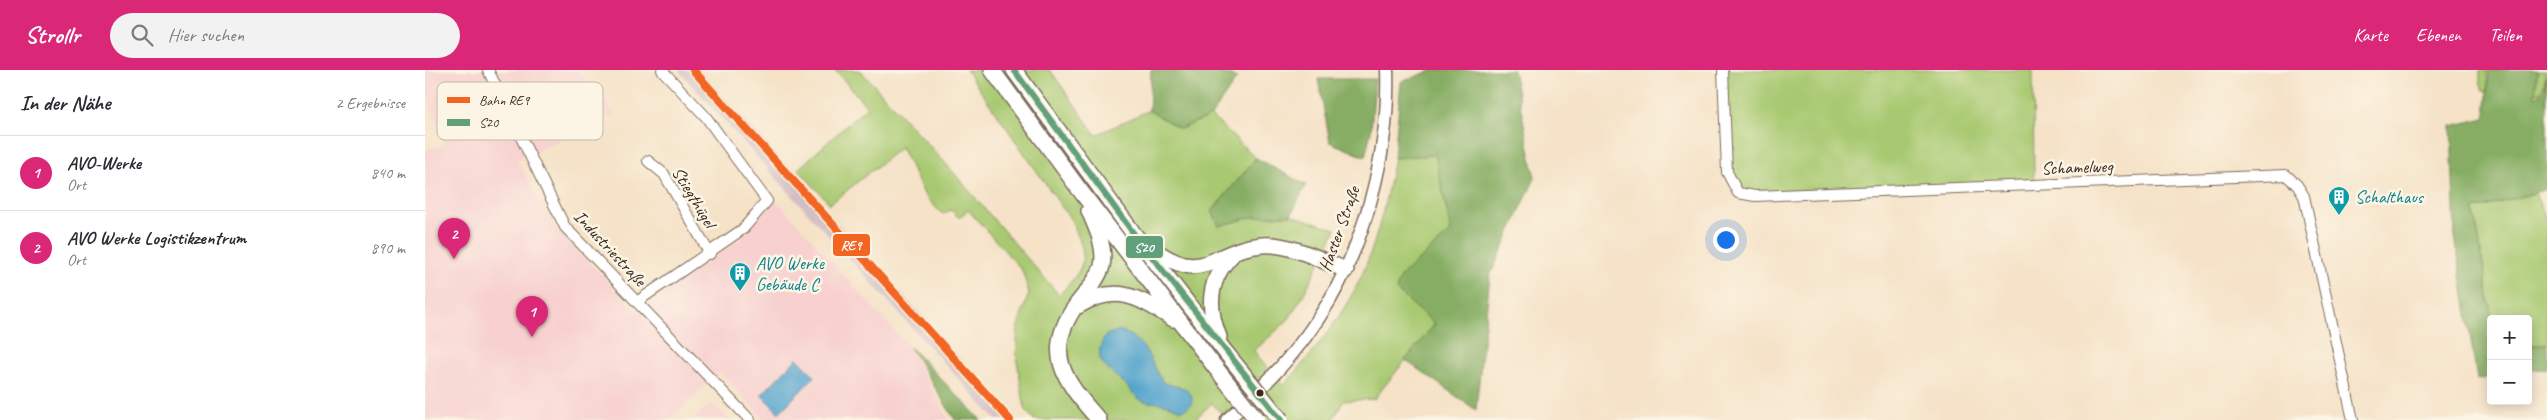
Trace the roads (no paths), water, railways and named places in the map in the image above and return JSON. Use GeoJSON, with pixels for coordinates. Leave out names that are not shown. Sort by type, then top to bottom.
{"type":"FeatureCollection","features":[{"type":"Feature","properties":{"kind":"highway"},"geometry":{"type":"LineString","coordinates":[[993,70],[1079,189],[1257,420]]}},
{"type":"Feature","properties":{"kind":"highway"},"geometry":{"type":"LineString","coordinates":[[1015,70],[1134,234],[1281,420]]}},
{"type":"Feature","properties":{"kind":"highway"},"geometry":{"type":"LineString","coordinates":[[1079,189],[1101,242],[1102,265],[1095,280],[1074,308],[1059,335],[1059,352],[1065,374],[1083,402],[1099,420]]}},
{"type":"Feature","properties":{"kind":"highway"},"geometry":{"type":"LineString","coordinates":[[1134,234],[1160,255],[1179,264],[1193,266],[1215,262],[1245,248],[1264,244],[1289,248],[1346,270]]}},
{"type":"Feature","properties":{"kind":"highway"},"geometry":{"type":"LineString","coordinates":[[1227,354],[1212,318],[1211,297],[1223,264],[1235,252]]}},
{"type":"Feature","properties":{"kind":"highway"},"geometry":{"type":"LineString","coordinates":[[1074,308],[1091,298],[1125,293],[1143,300],[1182,325]]}},
{"type":"Feature","properties":{"kind":"main road","name":"Haster Straße"},"geometry":{"type":"LineString","coordinates":[[1227,420],[1287,361],[1319,318],[1346,270],[1367,210],[1377,172],[1387,103],[1387,70]]}},
{"type":"Feature","properties":{"kind":"street","name":"Industriestraße"},"geometry":{"type":"LineString","coordinates":[[488,70],[494,82]]}},
{"type":"Feature","properties":{"kind":"street","name":"Stiegthügel"},"geometry":{"type":"LineString","coordinates":[[638,301],[743,229],[767,201],[706,117],[663,70]]}},
{"type":"Feature","properties":{"kind":"street","name":"Schamelweg"},"geometry":{"type":"LineString","coordinates":[[1723,70],[1727,172],[1738,193],[1755,196],[2286,175],[2297,184],[2304,196],[2353,420]]}},
{"type":"Feature","properties":{"kind":"street","name":"Industriestraße"},"geometry":{"type":"LineString","coordinates":[[522,140],[565,227],[750,420]]}},
{"type":"Feature","properties":{"kind":"street","name":"Stiegthügel"},"geometry":{"type":"LineString","coordinates":[[648,160],[664,174],[709,254]]}},
{"type":"Feature","properties":{"kind":"water"},"geometry":{"type":"Polygon","coordinates":[[[1122,331],[1138,341],[1143,347],[1163,382],[1189,392],[1192,399],[1189,406],[1182,410],[1141,400],[1106,367],[1100,357],[1102,343],[1107,334],[1122,331]]]}},
{"type":"Feature","properties":{"kind":"water"},"geometry":{"type":"Polygon","coordinates":[[[797,358],[815,376],[779,413],[761,395],[797,358]]]}},
{"type":"Feature","properties":{"kind":"rail line","name":"RE9"},"geometry":{"type":"LineString","coordinates":[[693,70],[1010,420]]}},
{"type":"Feature","properties":{"kind":"place","name":"Schalthaus"},"geometry":{"type":"Point","coordinates":[2339,216]}},
{"type":"Feature","properties":{"kind":"place","name":"AVO Werke Logistikzentrum"},"geometry":{"type":"Point","coordinates":[454,259]}},
{"type":"Feature","properties":{"kind":"place","name":"AVO Werke Gebäude C"},"geometry":{"type":"Point","coordinates":[740,292]}},
{"type":"Feature","properties":{"kind":"place","name":"AVO-Werke"},"geometry":{"type":"Point","coordinates":[532,337]}}]}
